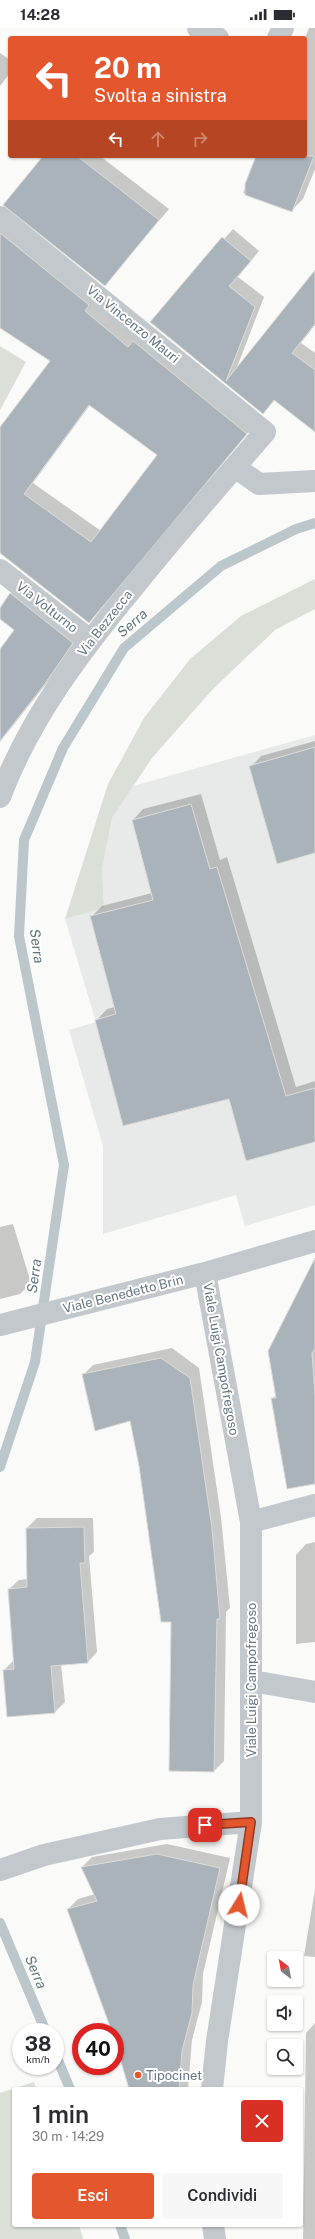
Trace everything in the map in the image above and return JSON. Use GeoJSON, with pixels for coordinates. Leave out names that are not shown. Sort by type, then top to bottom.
{"type":"FeatureCollection","features":[{"type":"Feature","properties":{"kind":"street"},"geometry":{"type":"LineString","coordinates":[[198,28],[214,36]]}},
{"type":"Feature","properties":{"kind":"street","name":"Via Vincenzo Mauri"},"geometry":{"type":"LineString","coordinates":[[0,217],[265,432]]}},
{"type":"Feature","properties":{"kind":"street","name":"Via Bezzecca"},"geometry":{"type":"LineString","coordinates":[[0,797],[11,768],[53,692],[90,640],[265,432]]}},
{"type":"Feature","properties":{"kind":"street"},"geometry":{"type":"LineString","coordinates":[[235,467],[259,484],[315,481]]}},
{"type":"Feature","properties":{"kind":"street","name":"Via Volturno"},"geometry":{"type":"LineString","coordinates":[[2,573],[90,640]]}},
{"type":"Feature","properties":{"kind":"street","name":"Viale Benedetto Brin"},"geometry":{"type":"LineString","coordinates":[[0,1325],[205,1273],[315,1241]]}},
{"type":"Feature","properties":{"kind":"street","name":"Viale Luigi Campofregoso"},"geometry":{"type":"LineString","coordinates":[[205,1273],[251,1522],[251,1822],[217,2041],[212,2087]]}},
{"type":"Feature","properties":{"kind":"street"},"geometry":{"type":"LineString","coordinates":[[251,1522],[315,1505]]}},
{"type":"Feature","properties":{"kind":"street"},"geometry":{"type":"LineString","coordinates":[[252,1681],[315,1692]]}},
{"type":"Feature","properties":{"kind":"street"},"geometry":{"type":"LineString","coordinates":[[0,1870],[44,1855],[160,1829],[251,1822]]}},
{"type":"Feature","properties":{"kind":"street"},"geometry":{"type":"LineString","coordinates":[[213,2227],[215,2239]]}},
{"type":"Feature","properties":{"kind":"shaded area"},"geometry":{"type":"Polygon","coordinates":[[[0,346],[26,362],[0,410],[0,346]]]}},
{"type":"Feature","properties":{"kind":"shaded area"},"geometry":{"type":"Polygon","coordinates":[[[315,579],[315,609],[275,630],[212,690],[152,758],[112,818],[102,870],[104,908],[65,919],[108,784],[144,718],[190,659],[241,616],[315,579]]]}},
{"type":"Feature","properties":{"kind":"shaded area"},"geometry":{"type":"Polygon","coordinates":[[[315,735],[315,1205],[245,1226],[236,1195],[103,1234],[103,1146],[69,1030],[96,1022],[65,919],[104,908],[102,870],[112,818],[133,786],[315,735]]]}},
{"type":"Feature","properties":{"kind":"shaded area"},"geometry":{"type":"Polygon","coordinates":[[[34,2082],[35,2087],[19,2087],[34,2082]]]}},
{"type":"Feature","properties":{"kind":"shaded area"},"geometry":{"type":"Polygon","coordinates":[[[12,2089],[12,2227],[80,2227],[83,2239],[0,2239],[0,2093],[12,2089]]]}},
{"type":"Feature","properties":{"kind":"building"},"geometry":{"type":"Polygon","coordinates":[[[307,156],[314,156],[292,212],[245,195],[245,184],[255,158],[307,158],[307,156]]]}},
{"type":"Feature","properties":{"kind":"building"},"geometry":{"type":"Polygon","coordinates":[[[41,158],[80,158],[159,220],[105,286],[3,205],[41,158]]]}},
{"type":"Feature","properties":{"kind":"building"},"geometry":{"type":"Polygon","coordinates":[[[0,233],[89,305],[85,311],[128,347],[133,341],[247,434],[89,623],[0,553],[0,427],[50,361],[0,328],[0,233]],[[89,405],[24,494],[91,542],[157,455],[89,405]]]}},
{"type":"Feature","properties":{"kind":"building"},"geometry":{"type":"Polygon","coordinates":[[[222,237],[251,261],[229,286],[255,307],[226,381],[315,270],[315,324],[292,353],[315,370],[315,432],[274,400],[263,414],[150,322],[222,237]]]}},
{"type":"Feature","properties":{"kind":"building"},"geometry":{"type":"Polygon","coordinates":[[[10,593],[73,643],[44,685],[0,741],[0,649],[14,630],[0,619],[0,608],[10,593]]]}},
{"type":"Feature","properties":{"kind":"building"},"geometry":{"type":"Polygon","coordinates":[[[315,747],[315,853],[277,864],[249,766],[315,747]]]}},
{"type":"Feature","properties":{"kind":"building"},"geometry":{"type":"Polygon","coordinates":[[[191,804],[210,869],[217,867],[286,1096],[315,1088],[315,1142],[246,1161],[229,1099],[123,1126],[95,1020],[116,1014],[90,916],[153,900],[132,820],[191,804]]]}},
{"type":"Feature","properties":{"kind":"building"},"geometry":{"type":"Polygon","coordinates":[[[315,1258],[315,1349],[312,1353],[315,1396],[315,1484],[287,1489],[271,1398],[276,1398],[268,1351],[315,1258]]]}},
{"type":"Feature","properties":{"kind":"building"},"geometry":{"type":"Polygon","coordinates":[[[161,1358],[190,1378],[212,1528],[220,1619],[217,1619],[214,1772],[169,1771],[171,1622],[161,1622],[139,1466],[130,1421],[95,1431],[82,1374],[161,1358]]]}},
{"type":"Feature","properties":{"kind":"building"},"geometry":{"type":"Polygon","coordinates":[[[84,1527],[85,1563],[80,1563],[88,1663],[51,1666],[55,1713],[7,1717],[3,1670],[14,1669],[8,1589],[27,1587],[26,1528],[84,1527]]]}},
{"type":"Feature","properties":{"kind":"building"},"geometry":{"type":"Polygon","coordinates":[[[157,1854],[220,1868],[193,1985],[192,2013],[182,2051],[179,2087],[128,2087],[124,2072],[124,2023],[109,2023],[67,1909],[97,1901],[81,1867],[157,1854]]]}},
{"type":"Feature","properties":{"kind":"waterway","name":"Serra"},"geometry":{"type":"LineString","coordinates":[[0,1467],[35,1362],[64,1165],[19,936],[24,840],[63,748],[124,648],[221,566],[296,529],[315,523]]}},
{"type":"Feature","properties":{"kind":"waterway","name":"Serra"},"geometry":{"type":"LineString","coordinates":[[0,1923],[42,2023]]}},
{"type":"Feature","properties":{"kind":"waterway","name":"Serra"},"geometry":{"type":"LineString","coordinates":[[64,2075],[69,2087]]}},
{"type":"Feature","properties":{"kind":"waterway","name":"Serra"},"geometry":{"type":"LineString","coordinates":[[121,2227],[125,2239]]}},
{"type":"Feature","properties":{"kind":"place","name":"Tipocinet"},"geometry":{"type":"Point","coordinates":[138,2075]}},
{"type":"Feature","properties":{"kind":"route"},"geometry":{"type":"LineString","coordinates":[[205,1825],[251,1822],[239,1905]]}}]}
